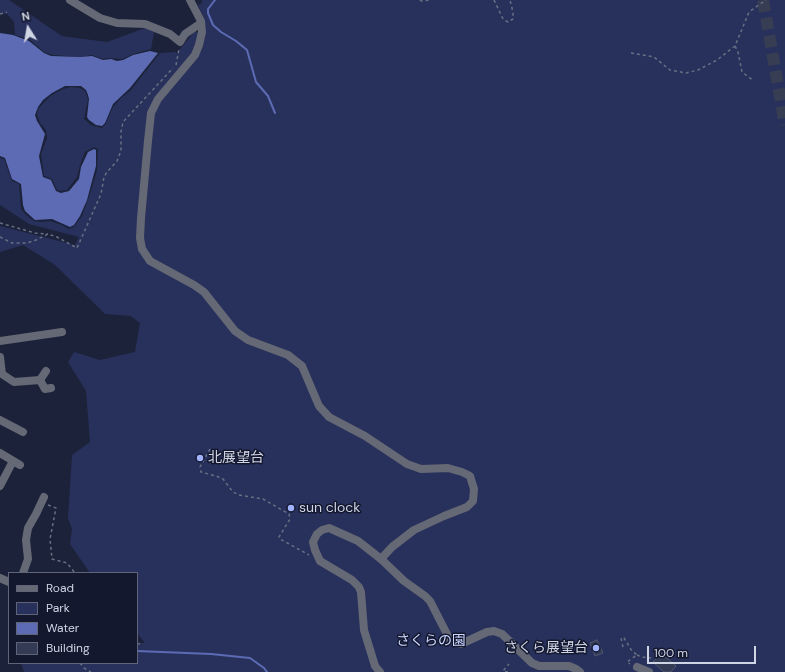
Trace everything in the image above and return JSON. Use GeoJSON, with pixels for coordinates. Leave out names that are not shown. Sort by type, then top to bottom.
{"type":"FeatureCollection","features":[{"type":"Feature","properties":{"kind":"street"},"geometry":{"type":"LineString","coordinates":[[70,0],[100,18],[117,23],[145,24],[170,34],[180,42],[185,34],[201,23]]}},
{"type":"Feature","properties":{"kind":"street"},"geometry":{"type":"LineString","coordinates":[[190,0],[201,23],[202,32],[195,54],[158,99],[152,113],[141,211],[140,238],[142,249],[150,261],[204,292],[235,331],[248,340],[288,355],[302,366],[319,406],[329,417],[365,436],[407,464],[421,469],[448,468],[470,476],[474,489],[474,500],[467,507],[414,530],[392,547],[381,559]]}},
{"type":"Feature","properties":{"kind":"street"},"geometry":{"type":"LineString","coordinates":[[0,341],[62,332]]}},
{"type":"Feature","properties":{"kind":"street"},"geometry":{"type":"LineString","coordinates":[[0,357],[2,374],[14,382],[40,380]]}},
{"type":"Feature","properties":{"kind":"street"},"geometry":{"type":"LineString","coordinates":[[40,380],[46,370]]}},
{"type":"Feature","properties":{"kind":"street"},"geometry":{"type":"LineString","coordinates":[[40,380],[45,388],[51,388]]}},
{"type":"Feature","properties":{"kind":"street"},"geometry":{"type":"LineString","coordinates":[[0,415],[23,432]]}},
{"type":"Feature","properties":{"kind":"street"},"geometry":{"type":"LineString","coordinates":[[0,453],[17,463],[0,486]]}},
{"type":"Feature","properties":{"kind":"street"},"geometry":{"type":"LineString","coordinates":[[23,572],[28,559],[26,540],[28,528],[43,500]]}},
{"type":"Feature","properties":{"kind":"street"},"geometry":{"type":"LineString","coordinates":[[380,672],[375,666],[364,630],[361,592],[359,586],[320,560],[313,542],[317,534],[322,530],[329,528],[358,541],[381,559],[404,581],[425,596],[430,601],[450,640],[460,644],[487,632],[494,631],[502,634],[532,663],[539,666],[568,666],[580,672]]}},
{"type":"Feature","properties":{"kind":"street"},"geometry":{"type":"LineString","coordinates":[[637,667],[649,672]]}},
{"type":"Feature","properties":{"kind":"path"},"geometry":{"type":"LineString","coordinates":[[420,0],[431,0]]}},
{"type":"Feature","properties":{"kind":"path"},"geometry":{"type":"LineString","coordinates":[[494,0],[503,19],[508,22],[512,19],[513,12],[510,0]]}},
{"type":"Feature","properties":{"kind":"path"},"geometry":{"type":"LineString","coordinates":[[631,53],[654,57],[670,70],[686,73],[698,70],[717,60],[735,46],[749,12],[766,0]]}},
{"type":"Feature","properties":{"kind":"path"},"geometry":{"type":"LineString","coordinates":[[0,14],[7,12]]}},
{"type":"Feature","properties":{"kind":"path"},"geometry":{"type":"LineString","coordinates":[[0,223],[35,233],[48,234],[57,237],[77,248],[101,194],[104,177],[117,160],[121,150],[120,132],[122,122],[176,65],[180,42]]}},
{"type":"Feature","properties":{"kind":"path"},"geometry":{"type":"LineString","coordinates":[[735,46],[738,52],[742,72],[754,81]]}},
{"type":"Feature","properties":{"kind":"path"},"geometry":{"type":"LineString","coordinates":[[0,237],[12,243],[27,243],[48,234]]}},
{"type":"Feature","properties":{"kind":"path"},"geometry":{"type":"LineString","coordinates":[[210,449],[200,467],[200,472],[223,479],[233,492],[239,495],[263,499],[289,514],[290,519],[279,537],[280,540],[320,560]]}},
{"type":"Feature","properties":{"kind":"path"},"geometry":{"type":"LineString","coordinates":[[43,500],[56,508],[50,539],[52,559],[67,563],[74,572]]}},
{"type":"Feature","properties":{"kind":"path"},"geometry":{"type":"LineString","coordinates":[[623,647],[621,638],[624,638],[632,651],[637,655],[642,658],[651,658]]}},
{"type":"Feature","properties":{"kind":"path"},"geometry":{"type":"LineString","coordinates":[[138,644],[142,643]]}},
{"type":"Feature","properties":{"kind":"path"},"geometry":{"type":"LineString","coordinates":[[637,655],[627,662],[637,667]]}},
{"type":"Feature","properties":{"kind":"path"},"geometry":{"type":"LineString","coordinates":[[81,664],[91,672]]}},
{"type":"Feature","properties":{"kind":"path"},"geometry":{"type":"LineString","coordinates":[[508,672],[503,671],[509,664]]}},
{"type":"Feature","properties":{"kind":"green space"},"geometry":{"type":"Polygon","coordinates":[[[0,0],[9,0],[62,36],[107,42],[145,28],[154,32],[151,49],[122,59],[103,59],[92,55],[80,57],[53,55],[44,52],[29,39],[15,35],[14,22],[7,14],[0,13],[0,0]]]}},
{"type":"Feature","properties":{"kind":"green space","name":"さくらの園"},"geometry":{"type":"Polygon","coordinates":[[[202,0],[785,0],[785,672],[24,672],[21,664],[138,664],[138,643],[145,643],[138,634],[138,572],[89,572],[70,544],[72,529],[68,518],[72,455],[90,442],[86,391],[68,362],[74,352],[100,360],[135,352],[140,323],[131,316],[105,314],[55,265],[23,245],[0,252],[0,226],[75,245],[79,237],[29,224],[0,205],[0,158],[4,159],[12,181],[19,184],[21,209],[26,215],[34,221],[50,221],[69,229],[74,227],[82,216],[92,188],[97,170],[98,149],[94,147],[85,152],[77,177],[67,190],[57,190],[52,179],[44,176],[41,154],[47,138],[46,130],[40,123],[37,115],[38,109],[50,96],[63,89],[71,87],[80,88],[85,91],[88,99],[84,119],[91,125],[102,128],[105,125],[113,107],[130,91],[160,53],[176,52],[176,54],[194,32],[205,33],[205,21],[198,5],[202,3],[202,0]]]}},
{"type":"Feature","properties":{"kind":"water"},"geometry":{"type":"Polygon","coordinates":[[[0,33],[13,35],[29,41],[44,53],[51,56],[92,56],[103,60],[111,59],[117,61],[150,51],[158,53],[130,88],[113,104],[105,123],[102,126],[96,125],[87,117],[89,99],[86,90],[81,86],[65,86],[43,100],[38,107],[35,115],[45,134],[39,156],[43,177],[51,180],[56,191],[61,193],[69,191],[79,179],[81,167],[88,152],[94,149],[96,150],[96,166],[87,200],[80,216],[74,225],[70,227],[52,219],[35,220],[25,211],[21,184],[12,179],[5,158],[0,156],[0,33]]]}},
{"type":"Feature","properties":{"kind":"building","name":"さくら展望台"},"geometry":{"type":"Polygon","coordinates":[[[597,640],[603,653],[595,656],[590,643],[597,640]]]}},
{"type":"Feature","properties":{"kind":"building"},"geometry":{"type":"Polygon","coordinates":[[[661,653],[676,666],[671,672],[664,672],[653,662],[661,653]]]}},
{"type":"Feature","properties":{"kind":"waterway"},"geometry":{"type":"LineString","coordinates":[[215,0],[208,9],[213,25],[247,50],[256,82],[268,96],[275,113]]}},
{"type":"Feature","properties":{"kind":"waterway"},"geometry":{"type":"LineString","coordinates":[[138,651],[211,654],[250,658],[267,672]]}},
{"type":"Feature","properties":{"kind":"tunnel"},"geometry":{"type":"LineString","coordinates":[[763,0],[785,125]]}},
{"type":"Feature","properties":{"kind":"place","name":"北展望台"},"geometry":{"type":"Point","coordinates":[200,458]}},
{"type":"Feature","properties":{"kind":"place","name":"sun clock"},"geometry":{"type":"Point","coordinates":[291,508]}},
{"type":"Feature","properties":{"kind":"place","name":"さくら展望台"},"geometry":{"type":"Point","coordinates":[596,648]}}]}
